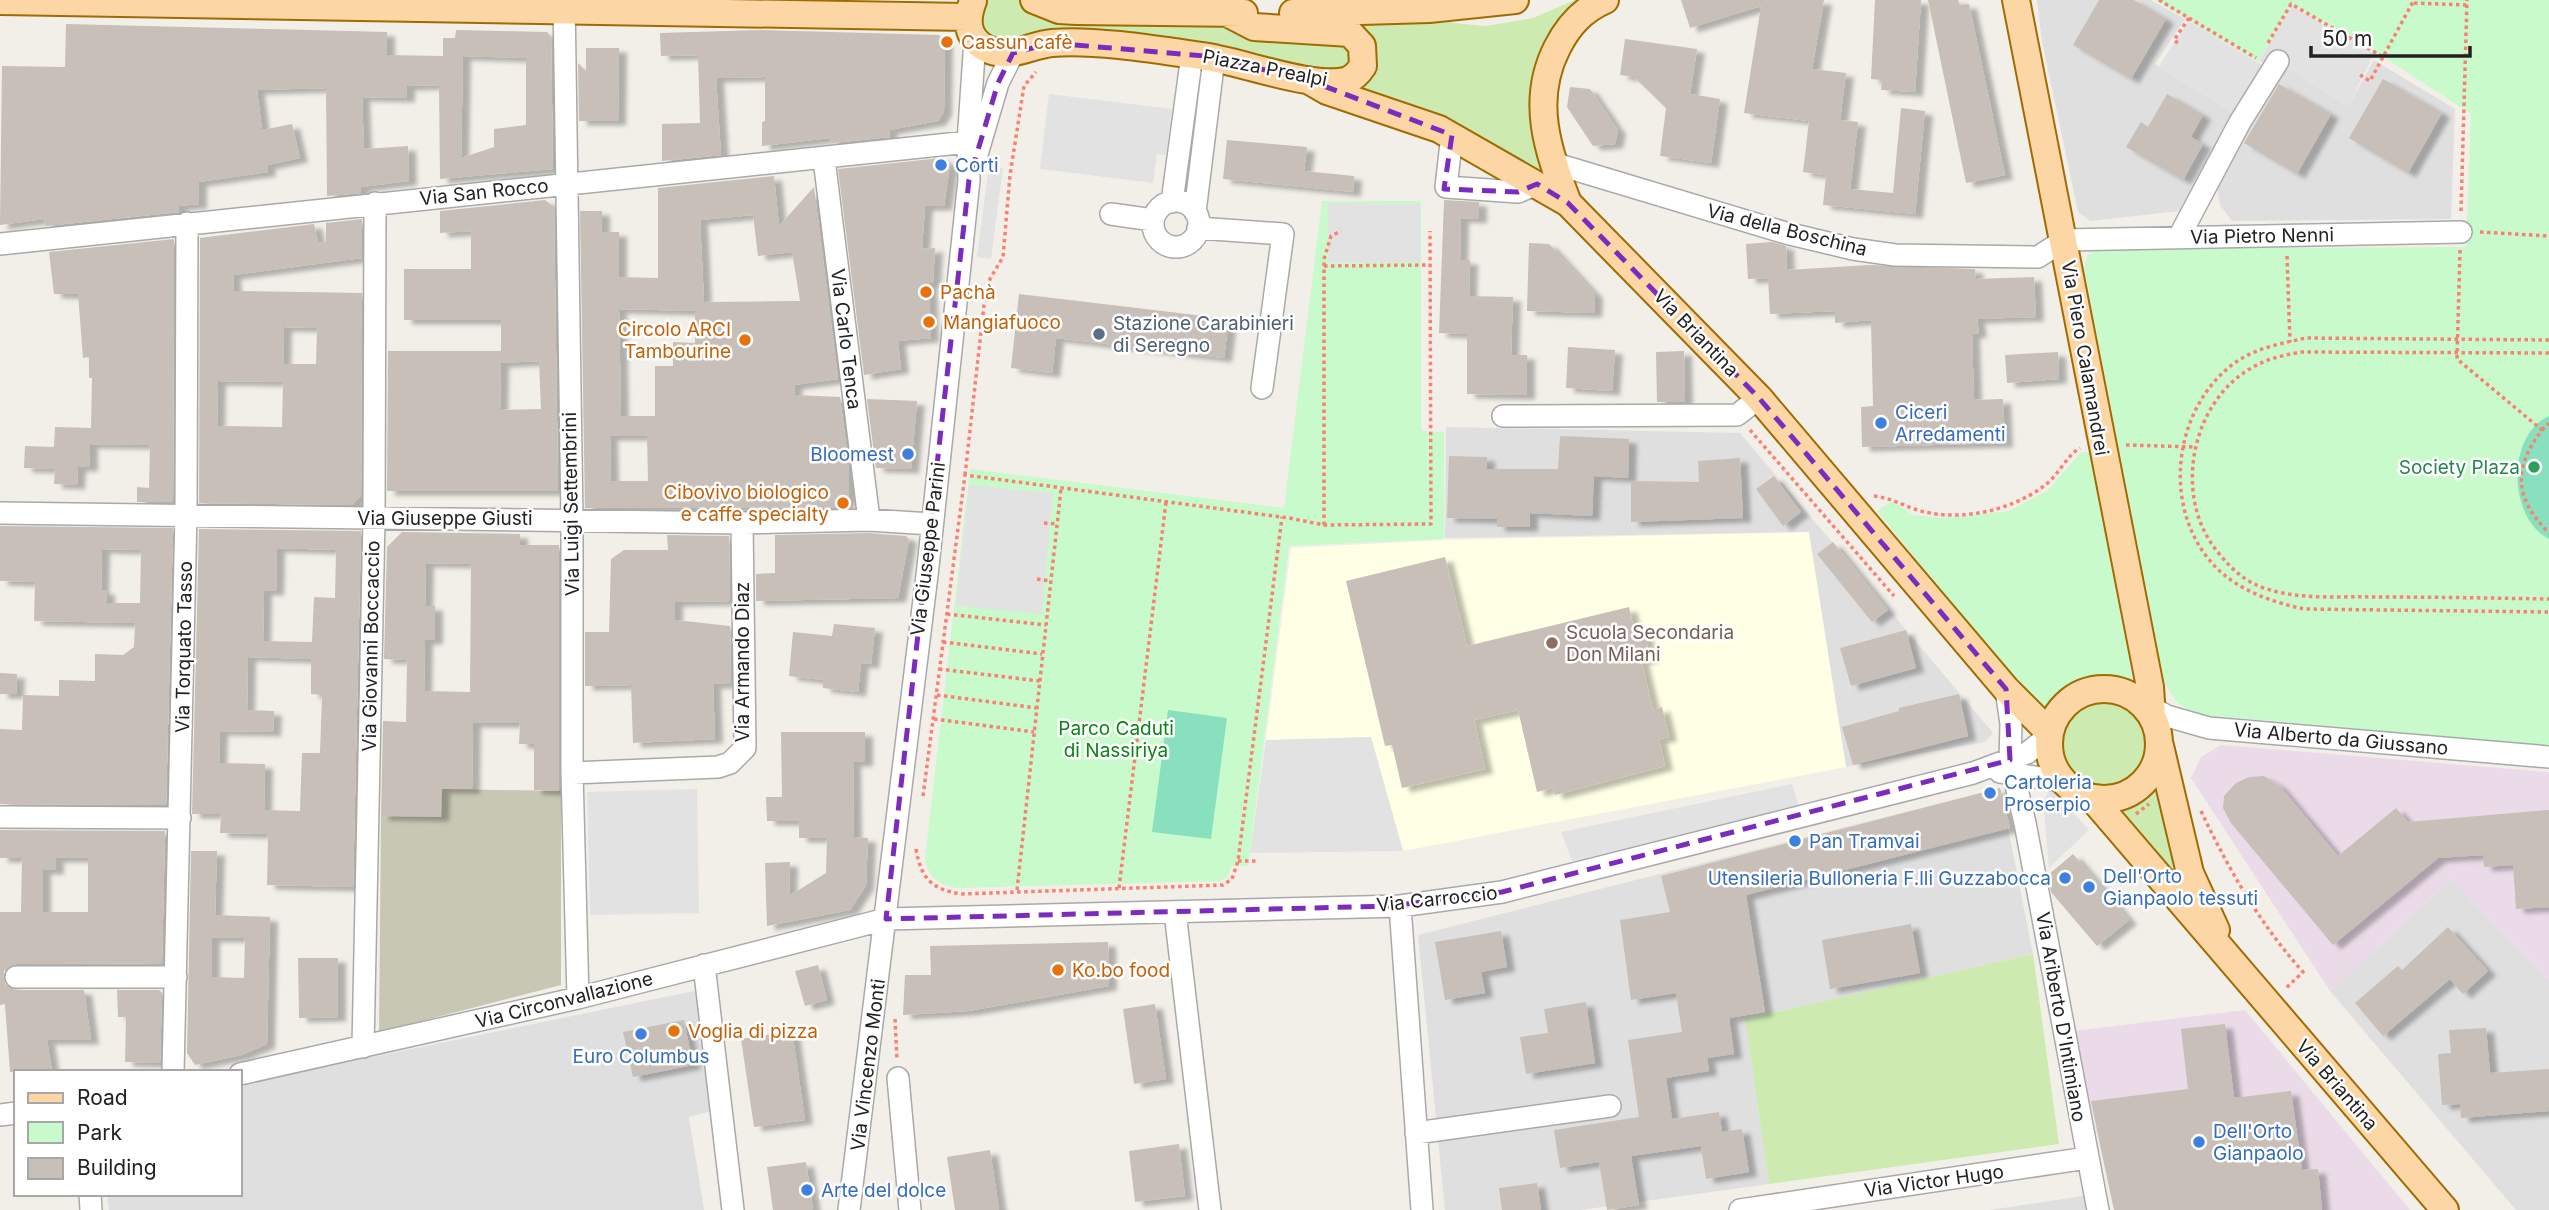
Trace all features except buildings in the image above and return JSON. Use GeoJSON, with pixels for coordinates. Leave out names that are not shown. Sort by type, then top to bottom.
{"type":"FeatureCollection","features":[{"type":"Feature","properties":{"kind":"main road"},"geometry":{"type":"LineString","coordinates":[[1226,7],[1416,9],[1515,0]]}},
{"type":"Feature","properties":{"kind":"main road"},"geometry":{"type":"LineString","coordinates":[[1568,203],[1545,140],[1543,86],[1549,64],[1563,36],[1579,16],[1605,0]]}},
{"type":"Feature","properties":{"kind":"main road","name":"Via Piero Calamandrei"},"geometry":{"type":"LineString","coordinates":[[2015,0],[2064,240],[2150,717]]}},
{"type":"Feature","properties":{"kind":"main road"},"geometry":{"type":"LineString","coordinates":[[0,1],[564,5],[972,19],[986,48],[1013,53]]}},
{"type":"Feature","properties":{"kind":"main road","name":"Piazza Prealpi"},"geometry":{"type":"LineString","coordinates":[[1013,53],[1052,43],[1079,43],[1203,56],[1308,79],[1341,81],[1358,74],[1363,66],[1364,56],[1358,39],[1340,31],[1254,27],[1226,7],[1175,6],[1076,11],[1039,2]]}},
{"type":"Feature","properties":{"kind":"main road","name":"Via Briantina"},"geometry":{"type":"LineString","coordinates":[[1308,79],[1327,91],[1452,135],[1568,203],[1759,398],[1838,513],[2050,734]]}},
{"type":"Feature","properties":{"kind":"main road"},"geometry":{"type":"LineString","coordinates":[[2112,690],[2150,717],[2152,771],[2138,788],[2120,797],[2092,798],[2052,779],[2050,734],[2066,705],[2083,694],[2112,690]]}},
{"type":"Feature","properties":{"kind":"main road","name":"Via Briantina"},"geometry":{"type":"LineString","coordinates":[[2150,717],[2190,873],[2230,959]]}},
{"type":"Feature","properties":{"kind":"main road","name":"Via Briantina"},"geometry":{"type":"LineString","coordinates":[[2092,798],[2445,1210]]}},
{"type":"Feature","properties":{"kind":"street","name":"Via Luigi Settembrini"},"geometry":{"type":"LineString","coordinates":[[564,5],[572,519],[572,772],[578,998]]}},
{"type":"Feature","properties":{"kind":"street","name":"Via Giuseppe Parini"},"geometry":{"type":"LineString","coordinates":[[886,919],[970,180],[968,142],[972,19]]}},
{"type":"Feature","properties":{"kind":"street","name":"Via Giuseppe Parini"},"geometry":{"type":"LineString","coordinates":[[970,180],[998,83],[1013,53]]}},
{"type":"Feature","properties":{"kind":"street"},"geometry":{"type":"LineString","coordinates":[[1172,202],[1203,56]]}},
{"type":"Feature","properties":{"kind":"street"},"geometry":{"type":"LineString","coordinates":[[1203,56],[1196,220],[1192,240],[1172,247],[1155,234],[1153,220],[1160,208],[1172,202],[1185,203],[1196,220],[1283,234],[1262,388]]}},
{"type":"Feature","properties":{"kind":"street"},"geometry":{"type":"LineString","coordinates":[[2179,237],[2240,121],[2278,61]]}},
{"type":"Feature","properties":{"kind":"street"},"geometry":{"type":"LineString","coordinates":[[1452,135],[1446,187],[1518,192],[1537,184]]}},
{"type":"Feature","properties":{"kind":"street","name":"Via San Rocco"},"geometry":{"type":"LineString","coordinates":[[0,244],[968,142]]}},
{"type":"Feature","properties":{"kind":"street","name":"Via Carlo Tenca"},"geometry":{"type":"LineString","coordinates":[[824,159],[869,520]]}},
{"type":"Feature","properties":{"kind":"street","name":"Via della Boschina"},"geometry":{"type":"LineString","coordinates":[[1553,163],[1786,233],[1853,249],[1895,255],[2038,257],[2064,240]]}},
{"type":"Feature","properties":{"kind":"street","name":"Via Giovanni Boccaccio"},"geometry":{"type":"LineString","coordinates":[[363,1047],[374,517],[375,203]]}},
{"type":"Feature","properties":{"kind":"street"},"geometry":{"type":"LineString","coordinates":[[1111,214],[1153,220]]}},
{"type":"Feature","properties":{"kind":"street","name":"Via Torquato Tasso"},"geometry":{"type":"LineString","coordinates":[[173,1070],[186,514],[187,223]]}},
{"type":"Feature","properties":{"kind":"street","name":"Via Pietro Nenni"},"geometry":{"type":"LineString","coordinates":[[2064,240],[2461,232]]}},
{"type":"Feature","properties":{"kind":"street"},"geometry":{"type":"LineString","coordinates":[[1503,416],[1737,415],[1759,398]]}},
{"type":"Feature","properties":{"kind":"street","name":"Via Giuseppe Giusti"},"geometry":{"type":"LineString","coordinates":[[0,513],[742,523],[869,520],[931,524]]}},
{"type":"Feature","properties":{"kind":"street","name":"Via Armando Diaz"},"geometry":{"type":"LineString","coordinates":[[572,772],[718,767],[730,763],[745,748],[742,523]]}},
{"type":"Feature","properties":{"kind":"street"},"geometry":{"type":"LineString","coordinates":[[2006,689],[2011,724],[2011,766]]}},
{"type":"Feature","properties":{"kind":"street","name":"Via Alberto da Giussano"},"geometry":{"type":"LineString","coordinates":[[2150,717],[2209,728],[2549,757]]}},
{"type":"Feature","properties":{"kind":"street","name":"Via Carroccio"},"geometry":{"type":"LineString","coordinates":[[2011,766],[2050,734]]}},
{"type":"Feature","properties":{"kind":"street","name":"Via Carroccio"},"geometry":{"type":"LineString","coordinates":[[886,919],[1400,906],[1503,892],[1973,773],[2011,766],[2052,779]]}},
{"type":"Feature","properties":{"kind":"street","name":"Via Ariberto D'Intimiano"},"geometry":{"type":"LineString","coordinates":[[2011,766],[2025,823],[2098,1210]]}},
{"type":"Feature","properties":{"kind":"street","name":"Via Ariberto D'Intimiano"},"geometry":{"type":"LineString","coordinates":[[2025,823],[2028,796],[2052,779]]}},
{"type":"Feature","properties":{"kind":"street"},"geometry":{"type":"LineString","coordinates":[[0,817],[180,818]]}},
{"type":"Feature","properties":{"kind":"street"},"geometry":{"type":"LineString","coordinates":[[1400,906],[1422,1210]]}},
{"type":"Feature","properties":{"kind":"street"},"geometry":{"type":"LineString","coordinates":[[1175,912],[1210,1210]]}},
{"type":"Feature","properties":{"kind":"street","name":"Via Circonvallazione"},"geometry":{"type":"LineString","coordinates":[[242,1074],[578,998],[886,919]]}},
{"type":"Feature","properties":{"kind":"street","name":"Via Vincenzo Monti"},"geometry":{"type":"LineString","coordinates":[[849,1210],[886,919]]}},
{"type":"Feature","properties":{"kind":"street"},"geometry":{"type":"LineString","coordinates":[[704,965],[733,1210]]}},
{"type":"Feature","properties":{"kind":"street"},"geometry":{"type":"LineString","coordinates":[[16,977],[176,977]]}},
{"type":"Feature","properties":{"kind":"street"},"geometry":{"type":"LineString","coordinates":[[898,1078],[910,1210]]}},
{"type":"Feature","properties":{"kind":"street"},"geometry":{"type":"LineString","coordinates":[[1416,1133],[1610,1106]]}},
{"type":"Feature","properties":{"kind":"street","name":"Via Victor Hugo"},"geometry":{"type":"LineString","coordinates":[[1740,1210],[2087,1158]]}},
{"type":"Feature","properties":{"kind":"path"},"geometry":{"type":"LineString","coordinates":[[2159,0],[2258,60],[2291,4],[2383,57]]}},
{"type":"Feature","properties":{"kind":"path"},"geometry":{"type":"LineString","coordinates":[[2360,75],[2370,81],[2414,2],[2467,3],[2457,359],[2542,430]]}},
{"type":"Feature","properties":{"kind":"path"},"geometry":{"type":"LineString","coordinates":[[2180,45],[2174,40],[2189,18]]}},
{"type":"Feature","properties":{"kind":"path"},"geometry":{"type":"LineString","coordinates":[[923,797],[984,305],[990,279],[1003,257],[1010,175],[1024,86],[1037,71]]}},
{"type":"Feature","properties":{"kind":"path"},"geometry":{"type":"LineString","coordinates":[[965,475],[1282,517],[1324,525],[1431,524],[1430,231]]}},
{"type":"Feature","properties":{"kind":"path"},"geometry":{"type":"LineString","coordinates":[[1324,525],[1324,266],[1326,247],[1331,236],[1341,232]]}},
{"type":"Feature","properties":{"kind":"path"},"geometry":{"type":"LineString","coordinates":[[2461,232],[2549,236]]}},
{"type":"Feature","properties":{"kind":"path"},"geometry":{"type":"LineString","coordinates":[[2286,235],[2290,342]]}},
{"type":"Feature","properties":{"kind":"path"},"geometry":{"type":"LineString","coordinates":[[1324,266],[1430,265]]}},
{"type":"Feature","properties":{"kind":"path"},"geometry":{"type":"LineString","coordinates":[[2549,340],[2306,338],[2236,362],[2211,387],[2192,417],[2183,445],[2180,486],[2185,512],[2196,540],[2211,562],[2256,594],[2304,609],[2549,612]]}},
{"type":"Feature","properties":{"kind":"path"},"geometry":{"type":"LineString","coordinates":[[2549,354],[2301,352],[2276,357],[2253,367],[2225,391],[2205,419],[2194,447],[2194,502],[2202,526],[2227,564],[2243,579],[2293,595],[2549,599]]}},
{"type":"Feature","properties":{"kind":"path"},"geometry":{"type":"LineString","coordinates":[[1737,415],[1838,513],[1897,600]]}},
{"type":"Feature","properties":{"kind":"path"},"geometry":{"type":"LineString","coordinates":[[2549,423],[2525,451],[2521,484],[2527,509],[2549,533]]}},
{"type":"Feature","properties":{"kind":"path"},"geometry":{"type":"LineString","coordinates":[[1838,513],[1863,494],[1892,498],[1931,514],[1964,514],[1999,509],[2043,487],[2060,472],[2077,448],[2194,447]]}},
{"type":"Feature","properties":{"kind":"path"},"geometry":{"type":"LineString","coordinates":[[1017,891],[1061,489]]}},
{"type":"Feature","properties":{"kind":"path"},"geometry":{"type":"LineString","coordinates":[[1119,888],[1166,502]]}},
{"type":"Feature","properties":{"kind":"path"},"geometry":{"type":"LineString","coordinates":[[916,848],[919,868],[926,881],[941,891],[961,894],[1223,885],[1232,878],[1238,861],[1282,517]]}},
{"type":"Feature","properties":{"kind":"path"},"geometry":{"type":"LineString","coordinates":[[1044,523],[1057,524]]}},
{"type":"Feature","properties":{"kind":"path"},"geometry":{"type":"LineString","coordinates":[[1037,579],[1051,581]]}},
{"type":"Feature","properties":{"kind":"path"},"geometry":{"type":"LineString","coordinates":[[947,614],[1046,625]]}},
{"type":"Feature","properties":{"kind":"path"},"geometry":{"type":"LineString","coordinates":[[943,642],[1043,654]]}},
{"type":"Feature","properties":{"kind":"path"},"geometry":{"type":"LineString","coordinates":[[939,669],[1040,681]]}},
{"type":"Feature","properties":{"kind":"path"},"geometry":{"type":"LineString","coordinates":[[937,695],[1037,708]]}},
{"type":"Feature","properties":{"kind":"path"},"geometry":{"type":"LineString","coordinates":[[934,719],[1034,732]]}},
{"type":"Feature","properties":{"kind":"path"},"geometry":{"type":"LineString","coordinates":[[2117,828],[2159,794],[2169,790]]}},
{"type":"Feature","properties":{"kind":"path"},"geometry":{"type":"LineString","coordinates":[[2198,805],[2243,892],[2276,942],[2303,972],[2269,1005]]}},
{"type":"Feature","properties":{"kind":"path"},"geometry":{"type":"LineString","coordinates":[[1238,861],[1257,861]]}},
{"type":"Feature","properties":{"kind":"path"},"geometry":{"type":"LineString","coordinates":[[892,1014],[897,1022],[898,1078]]}},
{"type":"Feature","properties":{"kind":"highlighted area"},"geometry":{"type":"Polygon","coordinates":[[[1052,43],[1079,43],[1205,56],[1308,80],[1452,135],[1444,189],[1518,192],[1537,184],[1568,203],[1759,398],[2006,689],[2010,760],[1502,892],[1390,906],[886,919],[969,180],[998,83],[1013,53],[1052,43]]]}},
{"type":"Feature","properties":{"kind":"shaded area"},"geometry":{"type":"Polygon","coordinates":[[[2037,0],[2151,0],[2185,19],[2155,64],[2234,113],[2179,211],[2090,221],[2078,212],[2042,41],[2037,0]]]}},
{"type":"Feature","properties":{"kind":"shaded area"},"geometry":{"type":"Polygon","coordinates":[[[2292,6],[2374,54],[2348,106],[2282,65],[2267,65],[2259,61],[2292,6]]]}},
{"type":"Feature","properties":{"kind":"shaded area"},"geometry":{"type":"Polygon","coordinates":[[[2189,21],[2265,67],[2234,113],[2159,66],[2189,21]]]}},
{"type":"Feature","properties":{"kind":"shaded area"},"geometry":{"type":"Polygon","coordinates":[[[2374,60],[2455,109],[2451,219],[2232,221],[2220,205],[2217,188],[2282,65],[2348,106],[2374,60]]]}},
{"type":"Feature","properties":{"kind":"shaded area"},"geometry":{"type":"Polygon","coordinates":[[[1049,94],[1172,109],[1166,155],[1157,154],[1153,183],[1040,169],[1049,94]]]}},
{"type":"Feature","properties":{"kind":"shaded area"},"geometry":{"type":"Polygon","coordinates":[[[989,166],[1003,168],[991,259],[977,257],[989,166]]]}},
{"type":"Feature","properties":{"kind":"shaded area"},"geometry":{"type":"Polygon","coordinates":[[[1328,203],[1420,204],[1420,262],[1328,263],[1328,203]]]}},
{"type":"Feature","properties":{"kind":"shaded area"},"geometry":{"type":"Polygon","coordinates":[[[1446,427],[1740,433],[1993,733],[1985,742],[1846,767],[1808,532],[1445,538],[1446,427]]]}},
{"type":"Feature","properties":{"kind":"shaded area"},"geometry":{"type":"Polygon","coordinates":[[[969,485],[1053,493],[1042,614],[956,606],[969,485]]]}},
{"type":"Feature","properties":{"kind":"shaded area","name":"Scuola Secondaria Don Milani"},"geometry":{"type":"Polygon","coordinates":[[[1809,532],[1846,767],[1403,851],[1371,737],[1266,740],[1291,548],[1444,540],[1809,532]]]}},
{"type":"Feature","properties":{"kind":"shaded area"},"geometry":{"type":"Polygon","coordinates":[[[1371,737],[1403,851],[1250,853],[1266,740],[1371,737]]]}},
{"type":"Feature","properties":{"kind":"shaded area"},"geometry":{"type":"Polygon","coordinates":[[[2221,745],[2549,772],[2549,981],[2452,879],[2330,991],[2191,778],[2201,757],[2221,745]]]}},
{"type":"Feature","properties":{"kind":"shaded area"},"geometry":{"type":"Polygon","coordinates":[[[1792,784],[1800,810],[1572,861],[1561,832],[1792,784]]]}},
{"type":"Feature","properties":{"kind":"shaded area"},"geometry":{"type":"Polygon","coordinates":[[[2000,788],[2033,954],[1745,1019],[1769,1184],[1581,1210],[1445,1210],[1418,935],[2000,788]]]}},
{"type":"Feature","properties":{"kind":"shaded area"},"geometry":{"type":"Polygon","coordinates":[[[2051,788],[2089,830],[2049,868],[2043,801],[2051,788]]]}},
{"type":"Feature","properties":{"kind":"shaded area"},"geometry":{"type":"Polygon","coordinates":[[[442,789],[561,791],[561,985],[379,1032],[381,816],[442,789]]]}},
{"type":"Feature","properties":{"kind":"shaded area"},"geometry":{"type":"Polygon","coordinates":[[[697,789],[699,913],[590,915],[587,792],[697,789]]]}},
{"type":"Feature","properties":{"kind":"shaded area"},"geometry":{"type":"Polygon","coordinates":[[[2452,879],[2549,981],[2549,1210],[2516,1210],[2330,991],[2452,879]]]}},
{"type":"Feature","properties":{"kind":"shaded area"},"geometry":{"type":"Polygon","coordinates":[[[699,990],[716,1110],[689,1117],[704,1210],[109,1210],[107,1196],[242,1196],[242,1084],[699,990]]]}},
{"type":"Feature","properties":{"kind":"shaded area"},"geometry":{"type":"Polygon","coordinates":[[[2245,1010],[2410,1210],[2114,1210],[2074,1031],[2245,1010]]]}},
{"type":"Feature","properties":{"kind":"shaded area"},"geometry":{"type":"Polygon","coordinates":[[[2083,1196],[2086,1210],[1990,1210],[2083,1196]]]}},
{"type":"Feature","properties":{"kind":"green space"},"geometry":{"type":"Polygon","coordinates":[[[983,0],[1020,0],[1041,11],[1201,20],[1242,34],[1340,38],[1356,49],[1347,73],[1012,47],[982,36],[979,4],[983,0]]]}},
{"type":"Feature","properties":{"kind":"green space"},"geometry":{"type":"Polygon","coordinates":[[[1575,0],[1578,3],[1543,63],[1530,96],[1529,121],[1535,148],[1551,183],[1360,93],[1355,22],[1432,15],[1454,23],[1485,26],[1533,18],[1575,0]]]}},
{"type":"Feature","properties":{"kind":"green space"},"geometry":{"type":"Polygon","coordinates":[[[2155,0],[2549,0],[2549,746],[2195,714],[2178,703],[2165,684],[2084,268],[2088,255],[2100,249],[2466,247],[2471,114],[2385,58],[2292,5],[2258,62],[2155,0]]]}},
{"type":"Feature","properties":{"kind":"green space","name":"Parco Caduti di Nassiriya"},"geometry":{"type":"Polygon","coordinates":[[[1322,201],[1421,201],[1421,431],[1444,432],[1444,539],[1289,546],[1248,866],[1231,866],[1228,876],[1221,881],[958,888],[940,883],[932,876],[925,859],[970,469],[1284,508],[1322,201]]]}},
{"type":"Feature","properties":{"kind":"green space","name":"Society Plaza"},"geometry":{"type":"Polygon","coordinates":[[[2549,416],[2549,539],[2535,528],[2526,514],[2518,477],[2519,458],[2525,440],[2535,426],[2549,416]]]}},
{"type":"Feature","properties":{"kind":"green space"},"geometry":{"type":"Polygon","coordinates":[[[2081,452],[2089,452],[2133,681],[2102,677],[2082,680],[2064,692],[2043,715],[1877,511],[1892,501],[1913,515],[1943,518],[2009,511],[2047,491],[2081,452]]]}},
{"type":"Feature","properties":{"kind":"green space"},"geometry":{"type":"Polygon","coordinates":[[[2105,699],[2122,702],[2136,712],[2146,726],[2149,743],[2146,760],[2136,774],[2122,784],[2105,787],[2088,784],[2074,774],[2064,760],[2061,743],[2064,726],[2074,712],[2088,702],[2105,699]]]}},
{"type":"Feature","properties":{"kind":"green space"},"geometry":{"type":"Polygon","coordinates":[[[1168,710],[1227,718],[1211,839],[1152,832],[1168,710]]]}},
{"type":"Feature","properties":{"kind":"green space"},"geometry":{"type":"Polygon","coordinates":[[[2162,776],[2205,917],[2110,810],[2139,798],[2162,776]]]}},
{"type":"Feature","properties":{"kind":"green space"},"geometry":{"type":"Polygon","coordinates":[[[2033,954],[2059,1144],[1769,1184],[1745,1019],[2033,954]]]}},
{"type":"Feature","properties":{"kind":"place","name":"Cassun cafè"},"geometry":{"type":"Point","coordinates":[947,42]}},
{"type":"Feature","properties":{"kind":"place","name":"Corti"},"geometry":{"type":"Point","coordinates":[941,165]}},
{"type":"Feature","properties":{"kind":"place","name":"Pachà"},"geometry":{"type":"Point","coordinates":[926,292]}},
{"type":"Feature","properties":{"kind":"place","name":"Mangiafuoco"},"geometry":{"type":"Point","coordinates":[929,322]}},
{"type":"Feature","properties":{"kind":"place","name":"Stazione Carabinieri di Seregno"},"geometry":{"type":"Point","coordinates":[1099,334]}},
{"type":"Feature","properties":{"kind":"place","name":"Circolo ARCI Tambourine"},"geometry":{"type":"Point","coordinates":[745,340]}},
{"type":"Feature","properties":{"kind":"place","name":"Ciceri Arredamenti"},"geometry":{"type":"Point","coordinates":[1881,423]}},
{"type":"Feature","properties":{"kind":"place","name":"Bloomest"},"geometry":{"type":"Point","coordinates":[908,454]}},
{"type":"Feature","properties":{"kind":"place","name":"Society Plaza"},"geometry":{"type":"Point","coordinates":[2534,467]}},
{"type":"Feature","properties":{"kind":"place","name":"Cibovivo biologico e caffe specialty"},"geometry":{"type":"Point","coordinates":[843,503]}},
{"type":"Feature","properties":{"kind":"place","name":"Scuola Secondaria Don Milani"},"geometry":{"type":"Point","coordinates":[1552,643]}},
{"type":"Feature","properties":{"kind":"place","name":"Cartoleria Proserpio"},"geometry":{"type":"Point","coordinates":[1990,793]}},
{"type":"Feature","properties":{"kind":"place","name":"Pan Tramvai"},"geometry":{"type":"Point","coordinates":[1795,841]}},
{"type":"Feature","properties":{"kind":"place","name":"Utensileria Bulloneria F.lli Guzzabocca"},"geometry":{"type":"Point","coordinates":[2065,878]}},
{"type":"Feature","properties":{"kind":"place","name":"Dell'Orto Gianpaolo tessuti"},"geometry":{"type":"Point","coordinates":[2089,887]}},
{"type":"Feature","properties":{"kind":"place","name":"Ko.bo food"},"geometry":{"type":"Point","coordinates":[1058,970]}},
{"type":"Feature","properties":{"kind":"place","name":"Voglia di pizza"},"geometry":{"type":"Point","coordinates":[674,1031]}},
{"type":"Feature","properties":{"kind":"place","name":"Euro Columbus"},"geometry":{"type":"Point","coordinates":[641,1034]}},
{"type":"Feature","properties":{"kind":"place","name":"Dell'Orto Gianpaolo"},"geometry":{"type":"Point","coordinates":[2199,1142]}},
{"type":"Feature","properties":{"kind":"place","name":"Arte del dolce"},"geometry":{"type":"Point","coordinates":[807,1190]}}]}
